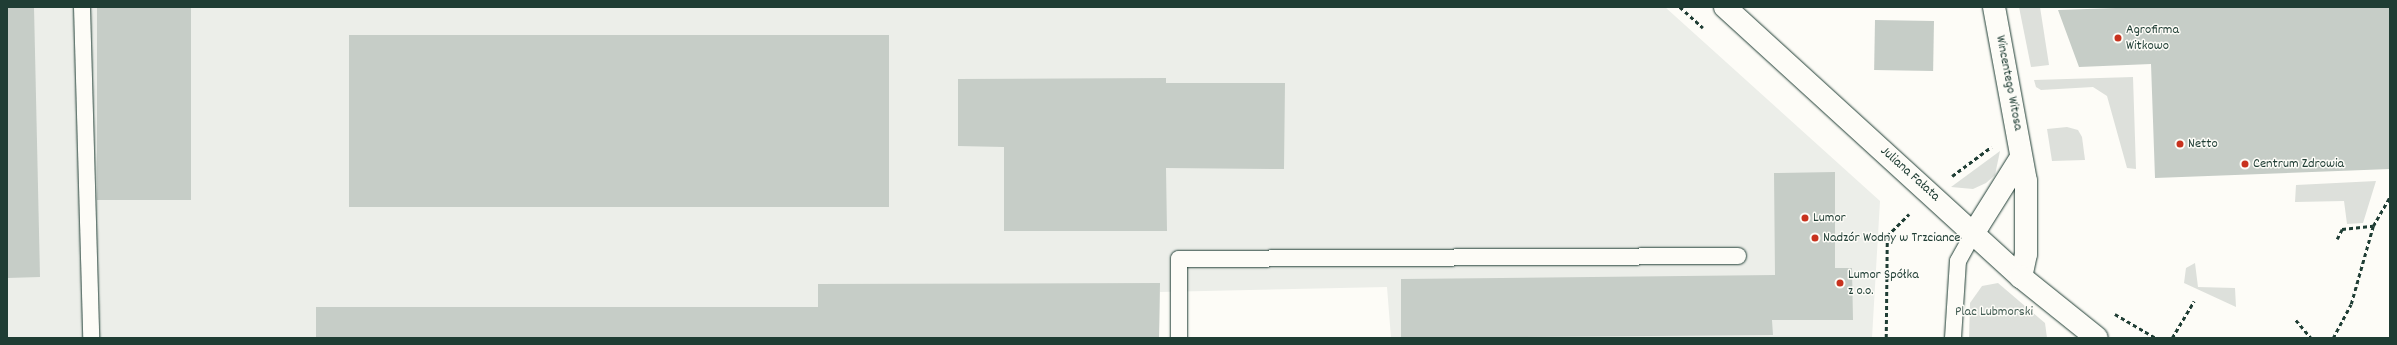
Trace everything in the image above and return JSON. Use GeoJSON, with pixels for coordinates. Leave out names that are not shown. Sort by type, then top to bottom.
{"type":"FeatureCollection","features":[{"type":"Feature","properties":{"kind":"main road","name":"Juliana Fałata"},"geometry":{"type":"LineString","coordinates":[[1725,7],[2021,277],[2097,338]]}},
{"type":"Feature","properties":{"kind":"main road","name":"Wincentego Witosa"},"geometry":{"type":"LineString","coordinates":[[1994,7],[2015,108],[2020,159],[2026,181],[2027,233],[2021,277]]}},
{"type":"Feature","properties":{"kind":"main road"},"geometry":{"type":"LineString","coordinates":[[1973,234],[2020,159]]}},
{"type":"Feature","properties":{"kind":"lane"},"geometry":{"type":"LineString","coordinates":[[82,7],[91,338]]}},
{"type":"Feature","properties":{"kind":"lane"},"geometry":{"type":"LineString","coordinates":[[1954,338],[1958,261],[1973,234]]}},
{"type":"Feature","properties":{"kind":"lane"},"geometry":{"type":"LineString","coordinates":[[1179,338],[1179,259],[1738,256]]}},
{"type":"Feature","properties":{"kind":"path"},"geometry":{"type":"LineString","coordinates":[[2333,338],[2351,304],[2373,226],[2390,196]]}},
{"type":"Feature","properties":{"kind":"path"},"geometry":{"type":"LineString","coordinates":[[2337,239],[2342,229],[2373,226]]}},
{"type":"Feature","properties":{"kind":"path"},"geometry":{"type":"LineString","coordinates":[[2172,338],[2194,301]]}},
{"type":"Feature","properties":{"kind":"path"},"geometry":{"type":"LineString","coordinates":[[2110,310],[2156,338]]}},
{"type":"Feature","properties":{"kind":"path"},"geometry":{"type":"LineString","coordinates":[[2296,320],[2311,338]]}},
{"type":"Feature","properties":{"kind":"shaded area"},"geometry":{"type":"Polygon","coordinates":[[[7,7],[1665,7],[1880,201],[1872,338],[1391,338],[1387,287],[1160,292],[1159,338],[7,338],[7,7]]]}},
{"type":"Feature","properties":{"kind":"green space"},"geometry":{"type":"Polygon","coordinates":[[[2019,7],[2040,7],[2049,65],[2031,67],[2019,7]]]}},
{"type":"Feature","properties":{"kind":"green space"},"geometry":{"type":"Polygon","coordinates":[[[2133,77],[2136,169],[2127,168],[2107,96],[2093,87],[2041,90],[2036,87],[2034,80],[2133,77]]]}},
{"type":"Feature","properties":{"kind":"green space"},"geometry":{"type":"Polygon","coordinates":[[[2067,127],[2078,130],[2082,137],[2085,160],[2052,161],[2047,129],[2067,127]]]}},
{"type":"Feature","properties":{"kind":"green space"},"geometry":{"type":"Polygon","coordinates":[[[2000,151],[1995,175],[1986,183],[1973,189],[1951,187],[2000,151]]]}},
{"type":"Feature","properties":{"kind":"green space"},"geometry":{"type":"Polygon","coordinates":[[[2376,181],[2363,223],[2347,224],[2344,201],[2295,202],[2296,185],[2376,181]]]}},
{"type":"Feature","properties":{"kind":"green space"},"geometry":{"type":"Polygon","coordinates":[[[2195,263],[2198,287],[2235,288],[2236,307],[2184,283],[2186,268],[2195,263]]]}},
{"type":"Feature","properties":{"kind":"green space","name":"Plac Lubmorski"},"geometry":{"type":"Polygon","coordinates":[[[1998,283],[2045,323],[2047,338],[1969,338],[1970,303],[1982,286],[1998,283]]]}},
{"type":"Feature","properties":{"kind":"building"},"geometry":{"type":"Polygon","coordinates":[[[7,7],[34,7],[40,277],[7,278],[7,7]]]}},
{"type":"Feature","properties":{"kind":"building"},"geometry":{"type":"Polygon","coordinates":[[[97,7],[191,7],[191,200],[97,200],[97,7]]]}},
{"type":"Feature","properties":{"kind":"building"},"geometry":{"type":"Polygon","coordinates":[[[2145,7],[2389,7],[2390,169],[2155,178],[2151,64],[2079,67],[2058,10],[2145,7]]]}},
{"type":"Feature","properties":{"kind":"building"},"geometry":{"type":"Polygon","coordinates":[[[1875,20],[1934,21],[1933,71],[1874,70],[1875,20]]]}},
{"type":"Feature","properties":{"kind":"building"},"geometry":{"type":"Polygon","coordinates":[[[349,35],[889,35],[889,207],[349,207],[349,35]]]}},
{"type":"Feature","properties":{"kind":"building"},"geometry":{"type":"Polygon","coordinates":[[[1166,78],[1166,83],[1285,83],[1284,169],[1166,168],[1167,231],[1004,231],[1004,147],[958,146],[958,79],[1166,78]]]}},
{"type":"Feature","properties":{"kind":"building"},"geometry":{"type":"Polygon","coordinates":[[[1835,172],[1835,268],[1852,268],[1853,320],[1772,320],[1773,335],[1401,338],[1401,279],[1775,275],[1774,173],[1835,172]]]}},
{"type":"Feature","properties":{"kind":"building"},"geometry":{"type":"Polygon","coordinates":[[[1160,283],[1159,338],[316,338],[316,307],[818,307],[818,284],[1160,283]]]}},
{"type":"Feature","properties":{"kind":"place","name":"Agrofirma Witkowo"},"geometry":{"type":"Point","coordinates":[2118,38]}},
{"type":"Feature","properties":{"kind":"place","name":"Netto"},"geometry":{"type":"Point","coordinates":[2180,144]}},
{"type":"Feature","properties":{"kind":"place","name":"Centrum Zdrowia"},"geometry":{"type":"Point","coordinates":[2245,164]}},
{"type":"Feature","properties":{"kind":"place","name":"Lumor"},"geometry":{"type":"Point","coordinates":[1805,218]}},
{"type":"Feature","properties":{"kind":"place","name":"Nadzór Wodny w Trzciance"},"geometry":{"type":"Point","coordinates":[1815,238]}},
{"type":"Feature","properties":{"kind":"place","name":"Lumor Spółka z o.o."},"geometry":{"type":"Point","coordinates":[1840,283]}}]}
